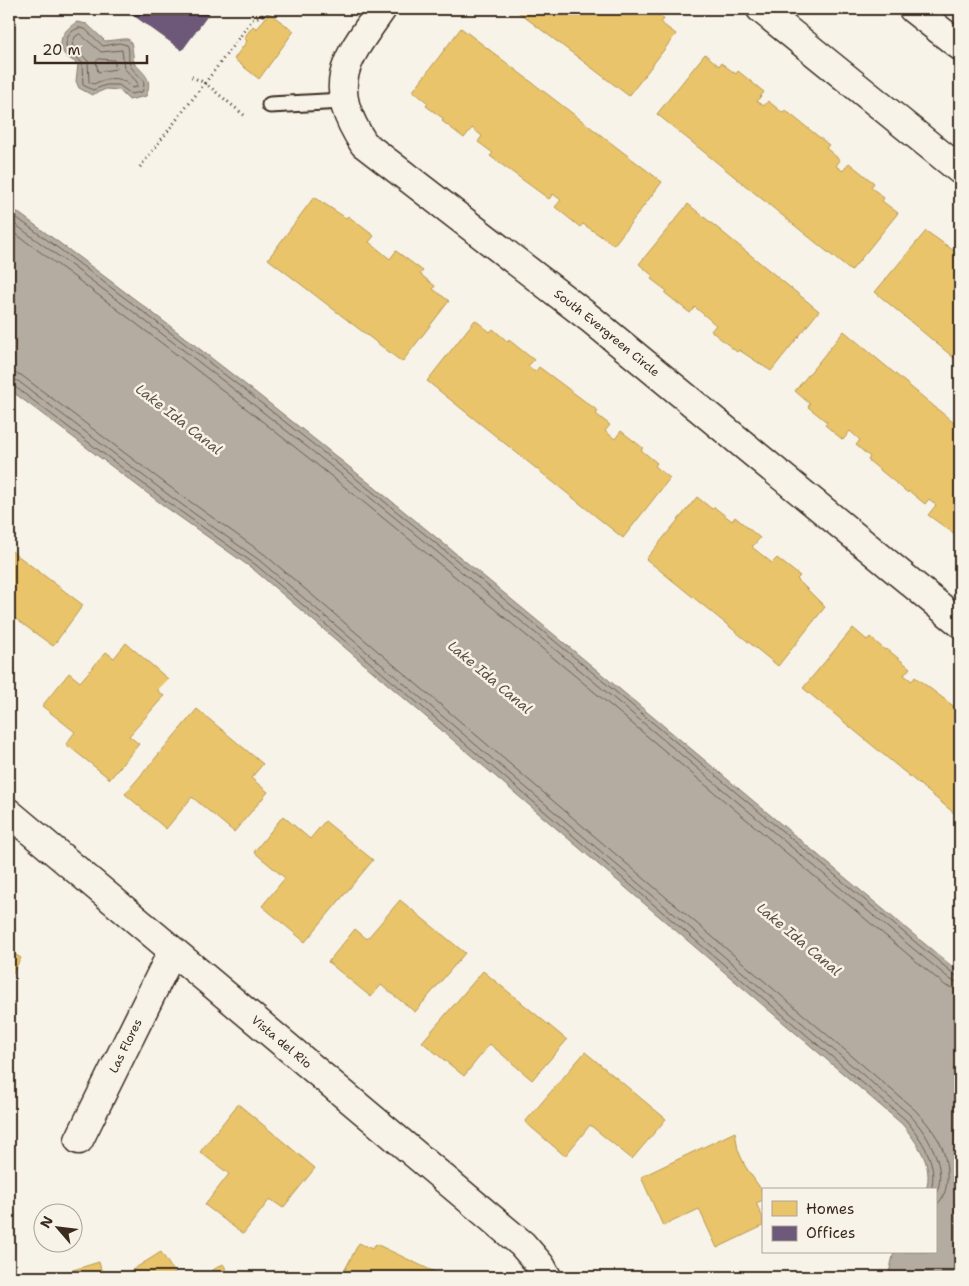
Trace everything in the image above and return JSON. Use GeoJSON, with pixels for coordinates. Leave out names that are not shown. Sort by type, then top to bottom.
{"type":"FeatureCollection","features":[{"type":"Feature","properties":{"kind":"street","name":"South Evergreen Circle"},"geometry":{"type":"LineString","coordinates":[[382,9],[350,54],[344,77],[342,101],[351,123],[364,144],[592,320],[960,623]]}},
{"type":"Feature","properties":{"kind":"street"},"geometry":{"type":"LineString","coordinates":[[761,9],[960,170]]}},
{"type":"Feature","properties":{"kind":"street"},"geometry":{"type":"LineString","coordinates":[[914,9],[960,46]]}},
{"type":"Feature","properties":{"kind":"street","name":"Vista del Rio"},"geometry":{"type":"LineString","coordinates":[[9,813],[172,952],[522,1244],[541,1266],[547,1277]]}},
{"type":"Feature","properties":{"kind":"street","name":"Las Flores"},"geometry":{"type":"LineString","coordinates":[[79,1140],[172,952]]}},
{"type":"Feature","properties":{"kind":"lane"},"geometry":{"type":"LineString","coordinates":[[270,105],[342,101]]}},
{"type":"Feature","properties":{"kind":"path"},"geometry":{"type":"LineString","coordinates":[[140,167],[253,19],[277,9]]}},
{"type":"Feature","properties":{"kind":"path"},"geometry":{"type":"LineString","coordinates":[[190,76],[205,83],[238,110]]}},
{"type":"Feature","properties":{"kind":"water"},"geometry":{"type":"Polygon","coordinates":[[[77,22],[87,24],[105,41],[126,39],[131,42],[134,63],[148,81],[149,85],[146,96],[129,100],[119,90],[106,89],[92,95],[79,88],[76,81],[78,65],[65,55],[61,45],[65,32],[77,22]]]}},
{"type":"Feature","properties":{"kind":"water","name":"Lake Ida Canal"},"geometry":{"type":"Polygon","coordinates":[[[9,206],[253,390],[372,485],[960,973],[960,1277],[888,1277],[894,1254],[936,1254],[936,1188],[926,1188],[928,1171],[923,1154],[902,1124],[253,569],[167,508],[9,389],[9,206]]]}},
{"type":"Feature","properties":{"kind":"building: Homes"},"geometry":{"type":"Polygon","coordinates":[[[514,9],[650,9],[664,19],[661,23],[676,34],[629,96],[514,9]]]}},
{"type":"Feature","properties":{"kind":"building: Homes"},"geometry":{"type":"Polygon","coordinates":[[[269,13],[294,31],[259,79],[234,59],[247,41],[244,38],[253,26],[257,29],[269,13]]]}},
{"type":"Feature","properties":{"kind":"building: Homes"},"geometry":{"type":"Polygon","coordinates":[[[461,28],[662,182],[614,245],[583,224],[580,227],[555,207],[561,200],[553,194],[549,199],[490,156],[493,153],[478,142],[482,136],[472,128],[464,138],[442,121],[444,119],[426,106],[428,103],[413,91],[461,28]]]}},
{"type":"Feature","properties":{"kind":"building: Homes"},"geometry":{"type":"Polygon","coordinates":[[[705,54],[719,66],[721,63],[736,74],[738,71],[764,92],[757,101],[764,106],[768,101],[783,113],[785,110],[829,145],[826,148],[840,160],[836,166],[843,171],[849,163],[874,183],[871,187],[884,198],[882,201],[898,213],[851,271],[657,114],[705,54]]]}},
{"type":"Feature","properties":{"kind":"building: Homes"},"geometry":{"type":"Polygon","coordinates":[[[314,197],[346,218],[348,216],[374,236],[369,242],[390,259],[396,251],[423,271],[420,274],[435,286],[433,289],[449,301],[402,362],[268,259],[314,197]]]}},
{"type":"Feature","properties":{"kind":"building: Homes"},"geometry":{"type":"Polygon","coordinates":[[[688,204],[819,311],[771,371],[739,350],[737,352],[711,331],[716,325],[695,307],[690,313],[665,293],[667,291],[651,279],[653,276],[639,264],[688,204]]]}},
{"type":"Feature","properties":{"kind":"building: Homes"},"geometry":{"type":"Polygon","coordinates":[[[926,231],[960,255],[960,363],[875,292],[926,231]]]}},
{"type":"Feature","properties":{"kind":"building: Homes"},"geometry":{"type":"Polygon","coordinates":[[[475,320],[490,332],[493,329],[534,360],[528,366],[535,372],[539,367],[598,411],[596,414],[610,425],[605,431],[615,439],[621,431],[643,448],[641,450],[657,463],[655,466],[670,478],[623,538],[427,381],[475,320]]]}},
{"type":"Feature","properties":{"kind":"building: Homes"},"geometry":{"type":"Polygon","coordinates":[[[844,331],[960,428],[960,538],[928,515],[936,505],[929,499],[925,504],[909,491],[908,493],[868,460],[870,457],[856,445],[860,440],[850,431],[843,440],[825,425],[827,422],[808,407],[810,404],[795,391],[844,331]]]}},
{"type":"Feature","properties":{"kind":"building: Homes"},"geometry":{"type":"Polygon","coordinates":[[[697,497],[732,521],[735,517],[760,538],[752,547],[772,563],[777,558],[800,576],[797,579],[825,607],[778,666],[646,559],[697,497]]]}},
{"type":"Feature","properties":{"kind":"building: Homes"},"geometry":{"type":"Polygon","coordinates":[[[9,549],[83,605],[53,646],[9,614],[9,549]]]}},
{"type":"Feature","properties":{"kind":"building: Homes"},"geometry":{"type":"Polygon","coordinates":[[[853,628],[867,640],[870,637],[910,668],[904,675],[912,681],[915,677],[960,711],[960,818],[803,688],[853,628]]]}},
{"type":"Feature","properties":{"kind":"building: Homes"},"geometry":{"type":"Polygon","coordinates":[[[126,643],[168,679],[157,690],[164,696],[129,736],[139,744],[110,779],[66,744],[75,732],[42,706],[69,673],[80,682],[106,652],[114,658],[126,643]]]}},
{"type":"Feature","properties":{"kind":"building: Homes"},"geometry":{"type":"Polygon","coordinates":[[[197,709],[263,764],[251,778],[268,792],[234,832],[192,797],[166,829],[125,794],[197,709]]]}},
{"type":"Feature","properties":{"kind":"building: Homes"},"geometry":{"type":"Polygon","coordinates":[[[283,816],[310,839],[325,821],[373,860],[305,942],[262,906],[285,878],[254,852],[283,816]]]}},
{"type":"Feature","properties":{"kind":"building: Homes"},"geometry":{"type":"Polygon","coordinates":[[[400,900],[465,953],[415,1012],[381,985],[371,997],[328,962],[355,929],[367,939],[400,900]]]}},
{"type":"Feature","properties":{"kind":"building: Homes"},"geometry":{"type":"Polygon","coordinates":[[[9,951],[21,958],[9,980],[9,951]]]}},
{"type":"Feature","properties":{"kind":"building: Homes"},"geometry":{"type":"Polygon","coordinates":[[[483,971],[567,1040],[532,1080],[490,1044],[464,1076],[422,1042],[483,971]]]}},
{"type":"Feature","properties":{"kind":"building: Homes"},"geometry":{"type":"Polygon","coordinates":[[[9,1000],[14,1003],[9,1013],[9,1000]]]}},
{"type":"Feature","properties":{"kind":"building: Homes"},"geometry":{"type":"Polygon","coordinates":[[[585,1052],[666,1119],[632,1159],[590,1125],[565,1156],[525,1122],[585,1052]]]}},
{"type":"Feature","properties":{"kind":"building: Homes"},"geometry":{"type":"Polygon","coordinates":[[[238,1104],[315,1168],[283,1208],[270,1199],[243,1234],[205,1205],[229,1174],[200,1152],[238,1104]]]}},
{"type":"Feature","properties":{"kind":"building: Homes"},"geometry":{"type":"Polygon","coordinates":[[[735,1132],[738,1150],[745,1166],[762,1191],[762,1200],[756,1203],[762,1216],[762,1226],[717,1248],[699,1209],[663,1226],[641,1177],[735,1132]]]}},
{"type":"Feature","properties":{"kind":"building: Homes"},"geometry":{"type":"Polygon","coordinates":[[[359,1243],[372,1249],[376,1244],[445,1277],[341,1277],[359,1243]]]}},
{"type":"Feature","properties":{"kind":"building: Homes"},"geometry":{"type":"Polygon","coordinates":[[[161,1252],[177,1277],[121,1277],[161,1252]]]}},
{"type":"Feature","properties":{"kind":"building: Homes"},"geometry":{"type":"Polygon","coordinates":[[[99,1262],[103,1277],[58,1277],[57,1275],[99,1262]]]}},
{"type":"Feature","properties":{"kind":"building: Homes"},"geometry":{"type":"Polygon","coordinates":[[[223,1264],[231,1277],[201,1277],[223,1264]]]}},
{"type":"Feature","properties":{"kind":"building: Offices"},"geometry":{"type":"Polygon","coordinates":[[[125,9],[212,9],[182,50],[125,9]]]}}]}
